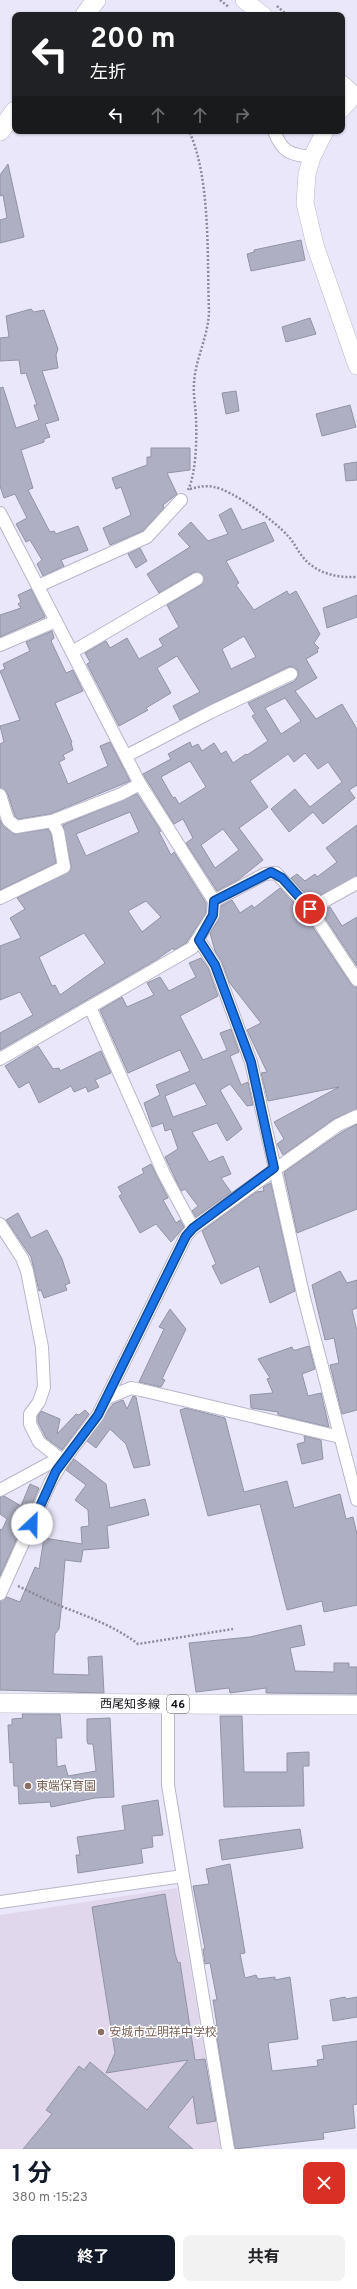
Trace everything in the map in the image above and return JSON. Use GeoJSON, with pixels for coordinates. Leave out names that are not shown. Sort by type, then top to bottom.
{"type":"FeatureCollection","features":[{"type":"Feature","properties":{"kind":"main road"},"geometry":{"type":"LineString","coordinates":[[88,12],[96,0]]}},
{"type":"Feature","properties":{"kind":"main road"},"geometry":{"type":"LineString","coordinates":[[0,131],[12,115]]}},
{"type":"Feature","properties":{"kind":"main road","name":"西尾知多線"},"geometry":{"type":"LineString","coordinates":[[0,1703],[357,1705]]}},
{"type":"Feature","properties":{"kind":"street"},"geometry":{"type":"LineString","coordinates":[[244,0],[270,10]]}},
{"type":"Feature","properties":{"kind":"street"},"geometry":{"type":"LineString","coordinates":[[345,103],[351,92]]}},
{"type":"Feature","properties":{"kind":"street"},"geometry":{"type":"LineString","coordinates":[[275,134],[281,147],[288,152],[312,157]]}},
{"type":"Feature","properties":{"kind":"street"},"geometry":{"type":"LineString","coordinates":[[324,134],[312,157],[305,189],[308,221],[331,295],[357,366]]}},
{"type":"Feature","properties":{"kind":"street"},"geometry":{"type":"LineString","coordinates":[[38,586],[148,537],[181,500]]}},
{"type":"Feature","properties":{"kind":"street"},"geometry":{"type":"LineString","coordinates":[[0,513],[140,784],[214,901],[213,915],[199,940],[184,953],[0,1059]]}},
{"type":"Feature","properties":{"kind":"street"},"geometry":{"type":"LineString","coordinates":[[72,652],[197,579]]}},
{"type":"Feature","properties":{"kind":"street"},"geometry":{"type":"LineString","coordinates":[[0,645],[56,621]]}},
{"type":"Feature","properties":{"kind":"street"},"geometry":{"type":"LineString","coordinates":[[126,756],[211,712],[291,674]]}},
{"type":"Feature","properties":{"kind":"street"},"geometry":{"type":"LineString","coordinates":[[0,795],[12,826],[16,827],[52,821],[121,794],[140,784]]}},
{"type":"Feature","properties":{"kind":"street"},"geometry":{"type":"LineString","coordinates":[[0,898],[64,867],[58,832],[52,821]]}},
{"type":"Feature","properties":{"kind":"street"},"geometry":{"type":"LineString","coordinates":[[214,901],[271,872],[282,878],[310,909],[357,980]]}},
{"type":"Feature","properties":{"kind":"street"},"geometry":{"type":"LineString","coordinates":[[310,909],[357,883]]}},
{"type":"Feature","properties":{"kind":"street"},"geometry":{"type":"LineString","coordinates":[[199,940],[215,965],[251,1062],[304,1298],[323,1363],[340,1437],[353,1467],[357,1500]]}},
{"type":"Feature","properties":{"kind":"street"},"geometry":{"type":"LineString","coordinates":[[90,1006],[164,1174],[193,1228]]}},
{"type":"Feature","properties":{"kind":"street"},"geometry":{"type":"LineString","coordinates":[[0,1594],[50,1483],[63,1461],[94,1422],[180,1246],[193,1228],[274,1168],[338,1125],[357,1116]]}},
{"type":"Feature","properties":{"kind":"street"},"geometry":{"type":"LineString","coordinates":[[0,1224],[22,1258],[27,1271],[42,1347],[44,1387],[39,1402],[30,1414],[30,1424],[39,1442],[63,1461]]}},
{"type":"Feature","properties":{"kind":"street"},"geometry":{"type":"LineString","coordinates":[[107,1398],[131,1388],[340,1437]]}},
{"type":"Feature","properties":{"kind":"street"},"geometry":{"type":"LineString","coordinates":[[0,1490],[50,1463],[63,1461]]}},
{"type":"Feature","properties":{"kind":"street"},"geometry":{"type":"LineString","coordinates":[[168,1704],[168,1785],[228,2149]]}},
{"type":"Feature","properties":{"kind":"street"},"geometry":{"type":"LineString","coordinates":[[0,1902],[183,1876]]}},
{"type":"Feature","properties":{"kind":"path"},"geometry":{"type":"LineString","coordinates":[[181,500],[189,489],[193,475],[196,422],[193,385],[198,360],[209,328],[210,312],[204,197],[200,165],[195,144],[190,134]]}},
{"type":"Feature","properties":{"kind":"path"},"geometry":{"type":"LineString","coordinates":[[189,489],[202,486],[215,487],[231,493],[279,527],[289,537],[307,563],[316,570],[331,575],[357,577]]}},
{"type":"Feature","properties":{"kind":"path"},"geometry":{"type":"LineString","coordinates":[[8,1579],[63,1607],[80,1612],[130,1638],[138,1644],[233,1629]]}},
{"type":"Feature","properties":{"kind":"shaded area","name":"安城市立明祥中学校"},"geometry":{"type":"Polygon","coordinates":[[[177,1888],[221,2149],[0,2149],[0,1915],[177,1888]]]}},
{"type":"Feature","properties":{"kind":"building"},"geometry":{"type":"Polygon","coordinates":[[[8,164],[24,237],[0,243],[0,220],[7,218],[3,195],[0,196],[0,175],[8,164]]]}},
{"type":"Feature","properties":{"kind":"building"},"geometry":{"type":"Polygon","coordinates":[[[301,240],[305,260],[251,271],[247,254],[254,252],[254,250],[301,240]]]}},
{"type":"Feature","properties":{"kind":"building"},"geometry":{"type":"Polygon","coordinates":[[[31,309],[34,312],[44,310],[58,349],[56,355],[58,368],[42,371],[59,420],[45,424],[50,437],[44,439],[44,442],[21,450],[33,488],[28,490],[50,532],[54,531],[56,534],[78,526],[88,550],[61,560],[64,566],[43,576],[37,564],[42,560],[30,540],[26,542],[16,524],[27,518],[15,494],[4,498],[0,486],[0,388],[3,387],[16,428],[39,420],[34,405],[37,405],[26,373],[21,374],[19,360],[0,361],[0,338],[9,337],[6,316],[31,309]]]}},
{"type":"Feature","properties":{"kind":"building"},"geometry":{"type":"Polygon","coordinates":[[[310,318],[316,334],[286,342],[282,327],[310,318]]]}},
{"type":"Feature","properties":{"kind":"building"},"geometry":{"type":"Polygon","coordinates":[[[236,391],[239,411],[226,414],[222,393],[236,391]]]}},
{"type":"Feature","properties":{"kind":"building"},"geometry":{"type":"Polygon","coordinates":[[[350,405],[356,427],[322,436],[316,414],[350,405]]]}},
{"type":"Feature","properties":{"kind":"building"},"geometry":{"type":"Polygon","coordinates":[[[151,448],[190,448],[190,470],[167,473],[177,494],[163,505],[164,508],[143,531],[110,545],[103,528],[131,515],[121,487],[116,489],[112,478],[147,465],[147,457],[151,457],[151,448]]]}},
{"type":"Feature","properties":{"kind":"building"},"geometry":{"type":"Polygon","coordinates":[[[357,462],[357,480],[346,481],[344,464],[357,462]]]}},
{"type":"Feature","properties":{"kind":"building"},"geometry":{"type":"Polygon","coordinates":[[[231,508],[242,530],[265,522],[274,541],[226,561],[239,583],[236,585],[254,610],[287,591],[289,595],[296,591],[320,634],[314,643],[319,648],[317,650],[318,652],[306,659],[317,678],[295,691],[316,719],[342,704],[357,729],[357,785],[349,790],[355,798],[323,824],[313,812],[289,832],[271,809],[295,789],[310,807],[342,782],[328,762],[318,769],[305,753],[294,762],[288,754],[250,781],[268,807],[239,828],[263,860],[238,880],[217,891],[186,843],[193,838],[183,819],[174,824],[143,774],[171,759],[168,754],[190,742],[192,747],[198,744],[202,751],[214,743],[221,754],[226,751],[233,763],[268,741],[252,716],[255,714],[248,703],[295,681],[298,675],[298,670],[288,667],[180,720],[173,706],[200,692],[177,656],[157,668],[171,693],[146,708],[148,710],[119,726],[87,664],[90,662],[85,653],[106,641],[110,648],[127,638],[139,659],[163,646],[159,639],[179,627],[167,605],[201,585],[204,579],[201,573],[194,572],[159,593],[147,574],[190,547],[178,534],[191,522],[208,541],[228,534],[219,515],[231,508]],[[244,636],[222,649],[231,669],[256,657],[244,636]],[[285,698],[265,708],[281,734],[301,721],[285,698]],[[190,761],[161,777],[173,798],[175,797],[179,804],[206,787],[190,761]],[[223,829],[201,845],[215,868],[239,850],[223,829]]]}},
{"type":"Feature","properties":{"kind":"building"},"geometry":{"type":"Polygon","coordinates":[[[140,548],[147,561],[136,568],[128,554],[140,548]]]}},
{"type":"Feature","properties":{"kind":"building"},"geometry":{"type":"Polygon","coordinates":[[[31,589],[45,617],[0,637],[0,615],[21,608],[18,604],[21,602],[18,595],[31,589]]]}},
{"type":"Feature","properties":{"kind":"building"},"geometry":{"type":"Polygon","coordinates":[[[357,595],[357,617],[327,628],[323,608],[357,595]]]}},
{"type":"Feature","properties":{"kind":"building"},"geometry":{"type":"Polygon","coordinates":[[[52,631],[54,638],[51,641],[66,673],[73,670],[83,691],[55,703],[72,742],[73,750],[63,755],[65,759],[59,762],[68,784],[108,766],[100,746],[110,742],[130,781],[50,814],[18,819],[15,816],[7,792],[0,788],[0,744],[4,742],[0,726],[20,720],[0,671],[5,669],[3,664],[30,651],[26,642],[52,631]]]}},
{"type":"Feature","properties":{"kind":"building"},"geometry":{"type":"Polygon","coordinates":[[[137,794],[161,831],[159,832],[171,855],[174,852],[206,903],[206,913],[186,943],[174,950],[173,948],[156,960],[0,1050],[0,1033],[33,1015],[20,992],[0,1000],[0,946],[21,938],[10,918],[25,909],[17,898],[70,871],[71,866],[63,825],[137,794]],[[130,812],[76,834],[86,856],[139,832],[130,812]],[[146,901],[128,911],[142,932],[161,917],[146,901]],[[84,933],[39,957],[52,986],[55,985],[60,995],[105,963],[84,933]]]}},
{"type":"Feature","properties":{"kind":"building"},"geometry":{"type":"Polygon","coordinates":[[[0,820],[3,826],[14,834],[48,829],[51,834],[56,863],[0,890],[0,820]]]}},
{"type":"Feature","properties":{"kind":"building"},"geometry":{"type":"Polygon","coordinates":[[[357,825],[357,876],[311,900],[291,878],[297,874],[305,881],[315,874],[317,877],[337,862],[326,848],[357,825]]]}},
{"type":"Feature","properties":{"kind":"building"},"geometry":{"type":"Polygon","coordinates":[[[280,888],[304,914],[351,984],[357,987],[357,1109],[334,1119],[283,1155],[277,1144],[284,1139],[274,1122],[339,1087],[268,1101],[261,1073],[267,1072],[247,1030],[261,1023],[229,982],[222,962],[215,951],[210,933],[219,919],[221,906],[232,900],[240,913],[252,905],[254,908],[280,888]]]}},
{"type":"Feature","properties":{"kind":"building"},"geometry":{"type":"Polygon","coordinates":[[[330,907],[342,926],[357,917],[357,966],[321,912],[330,907]]]}},
{"type":"Feature","properties":{"kind":"building"},"geometry":{"type":"Polygon","coordinates":[[[201,958],[208,968],[218,996],[180,1016],[203,1060],[227,1050],[220,1033],[231,1029],[239,1052],[230,1056],[241,1085],[248,1082],[253,1105],[247,1106],[230,1084],[220,1090],[242,1129],[227,1141],[217,1123],[192,1132],[209,1162],[223,1156],[231,1174],[221,1178],[231,1192],[196,1217],[192,1211],[198,1206],[185,1189],[181,1191],[165,1157],[178,1149],[171,1129],[165,1131],[163,1123],[152,1127],[144,1103],[160,1095],[156,1085],[190,1071],[180,1050],[128,1073],[100,1010],[122,997],[127,1007],[154,995],[147,983],[160,977],[169,991],[196,977],[189,963],[201,958]],[[195,1083],[165,1096],[173,1117],[207,1105],[195,1083]]]}},
{"type":"Feature","properties":{"kind":"building"},"geometry":{"type":"Polygon","coordinates":[[[38,1046],[53,1069],[59,1068],[60,1071],[101,1051],[111,1073],[95,1080],[99,1087],[88,1092],[86,1087],[74,1092],[71,1086],[39,1103],[29,1082],[19,1088],[5,1066],[38,1046]]]}},
{"type":"Feature","properties":{"kind":"building"},"geometry":{"type":"Polygon","coordinates":[[[357,1124],[357,1209],[297,1233],[284,1172],[342,1132],[357,1124]]]}},
{"type":"Feature","properties":{"kind":"building"},"geometry":{"type":"Polygon","coordinates":[[[151,1164],[168,1198],[163,1200],[176,1223],[180,1220],[184,1227],[171,1242],[156,1224],[140,1233],[119,1196],[122,1194],[118,1187],[144,1173],[142,1169],[151,1164]]]}},
{"type":"Feature","properties":{"kind":"building"},"geometry":{"type":"Polygon","coordinates":[[[271,1183],[295,1291],[270,1303],[259,1266],[221,1284],[212,1266],[216,1264],[202,1231],[256,1192],[264,1191],[263,1187],[271,1183]]]}},
{"type":"Feature","properties":{"kind":"building"},"geometry":{"type":"Polygon","coordinates":[[[18,1213],[31,1238],[47,1230],[62,1259],[70,1283],[65,1285],[67,1290],[44,1298],[41,1290],[39,1291],[31,1257],[6,1220],[18,1213]]]}},
{"type":"Feature","properties":{"kind":"building"},"geometry":{"type":"Polygon","coordinates":[[[340,1271],[347,1283],[357,1280],[357,1308],[352,1310],[357,1331],[357,1410],[342,1414],[330,1365],[339,1363],[334,1338],[325,1340],[312,1285],[340,1271]]]}},
{"type":"Feature","properties":{"kind":"building"},"geometry":{"type":"Polygon","coordinates":[[[170,1309],[186,1329],[162,1379],[165,1380],[161,1387],[139,1382],[164,1329],[159,1327],[170,1309]]]}},
{"type":"Feature","properties":{"kind":"building"},"geometry":{"type":"Polygon","coordinates":[[[309,1346],[315,1369],[302,1374],[308,1396],[321,1393],[329,1427],[278,1415],[278,1412],[251,1408],[250,1395],[273,1393],[267,1379],[270,1378],[258,1359],[292,1347],[293,1350],[296,1350],[309,1346]]]}},
{"type":"Feature","properties":{"kind":"building"},"geometry":{"type":"Polygon","coordinates":[[[133,1396],[136,1397],[150,1465],[134,1468],[126,1444],[110,1429],[96,1448],[87,1441],[113,1404],[123,1400],[127,1409],[133,1396]]]}},
{"type":"Feature","properties":{"kind":"building"},"geometry":{"type":"Polygon","coordinates":[[[186,1408],[225,1418],[244,1492],[287,1481],[294,1508],[340,1494],[346,1519],[353,1517],[357,1534],[357,1605],[324,1612],[322,1601],[287,1610],[260,1504],[208,1516],[180,1410],[186,1408]]]}},
{"type":"Feature","properties":{"kind":"building"},"geometry":{"type":"Polygon","coordinates":[[[85,1410],[89,1414],[62,1450],[46,1438],[38,1422],[38,1416],[41,1411],[60,1419],[57,1434],[76,1414],[79,1415],[85,1410]]]}},
{"type":"Feature","properties":{"kind":"building"},"geometry":{"type":"Polygon","coordinates":[[[304,1436],[321,1440],[323,1459],[302,1464],[297,1444],[305,1442],[304,1436]]]}},
{"type":"Feature","properties":{"kind":"building"},"geometry":{"type":"Polygon","coordinates":[[[74,1459],[106,1484],[110,1508],[145,1499],[149,1515],[107,1526],[109,1548],[83,1550],[81,1562],[65,1560],[59,1629],[55,1634],[53,1674],[89,1675],[88,1657],[102,1656],[104,1693],[0,1690],[0,1601],[7,1597],[20,1602],[35,1567],[39,1569],[44,1538],[82,1544],[81,1527],[89,1526],[88,1510],[75,1500],[86,1485],[66,1470],[74,1459]]]}},
{"type":"Feature","properties":{"kind":"building"},"geometry":{"type":"Polygon","coordinates":[[[30,1484],[39,1488],[25,1521],[13,1534],[18,1536],[0,1576],[0,1529],[2,1530],[7,1519],[0,1514],[0,1497],[4,1496],[21,1506],[30,1484]]]}},
{"type":"Feature","properties":{"kind":"building"},"geometry":{"type":"Polygon","coordinates":[[[301,1625],[305,1645],[290,1648],[295,1671],[334,1672],[334,1663],[349,1663],[349,1667],[357,1667],[357,1694],[266,1693],[266,1688],[230,1693],[229,1688],[196,1692],[189,1643],[250,1637],[301,1625]]]}},
{"type":"Feature","properties":{"kind":"building"},"geometry":{"type":"Polygon","coordinates":[[[22,1714],[60,1714],[62,1738],[56,1738],[57,1767],[65,1765],[68,1776],[96,1771],[93,1744],[88,1744],[87,1741],[87,1719],[110,1718],[114,1797],[95,1798],[51,1807],[50,1802],[19,1804],[18,1786],[14,1786],[13,1762],[10,1763],[8,1725],[12,1725],[12,1719],[23,1718],[22,1714]]]}},
{"type":"Feature","properties":{"kind":"building"},"geometry":{"type":"Polygon","coordinates":[[[220,1716],[242,1716],[244,1772],[287,1772],[287,1753],[309,1752],[309,1766],[303,1766],[304,1806],[224,1807],[220,1716]]]}},
{"type":"Feature","properties":{"kind":"building"},"geometry":{"type":"Polygon","coordinates":[[[158,1800],[163,1835],[152,1836],[153,1847],[141,1849],[143,1863],[78,1873],[76,1855],[80,1855],[77,1837],[125,1830],[122,1806],[158,1800]]]}},
{"type":"Feature","properties":{"kind":"building"},"geometry":{"type":"Polygon","coordinates":[[[300,1829],[303,1848],[222,1860],[219,1840],[300,1829]]]}},
{"type":"Feature","properties":{"kind":"building"},"geometry":{"type":"Polygon","coordinates":[[[230,1864],[245,1953],[240,1954],[245,1978],[256,1975],[258,1979],[275,1977],[275,1980],[290,1977],[298,2039],[268,2043],[272,2071],[318,2066],[317,2060],[324,2059],[322,2046],[357,2041],[357,2104],[353,2105],[355,2128],[323,2133],[324,2139],[235,2149],[215,2026],[217,2025],[213,2000],[217,2000],[210,1963],[205,1964],[203,1949],[205,1949],[193,1886],[209,1884],[206,1869],[230,1864]]]}},
{"type":"Feature","properties":{"kind":"building"},"geometry":{"type":"Polygon","coordinates":[[[165,1894],[175,1954],[178,1963],[180,1962],[195,2060],[205,2059],[216,2121],[197,2124],[193,2096],[168,2127],[193,2149],[23,2149],[52,2114],[46,2110],[79,2066],[84,2070],[90,2062],[147,2110],[188,2060],[106,2073],[115,2053],[92,1907],[165,1894]]]}},
{"type":"Feature","properties":{"kind":"building"},"geometry":{"type":"Polygon","coordinates":[[[345,1997],[346,1999],[357,1997],[357,2017],[333,2021],[330,2000],[345,1997]]]}},
{"type":"Feature","properties":{"kind":"place","name":"東端保育園"},"geometry":{"type":"Point","coordinates":[28,1786]}},
{"type":"Feature","properties":{"kind":"place","name":"安城市立明祥中学校"},"geometry":{"type":"Point","coordinates":[101,2032]}},
{"type":"Feature","properties":{"kind":"route"},"geometry":{"type":"LineString","coordinates":[[32,1524],[56,1471],[98,1415],[186,1236],[193,1228],[274,1168],[251,1062],[215,965],[199,940],[213,915],[215,907],[214,901],[245,887],[265,874],[271,872],[276,873],[282,878],[310,909]]}}]}
